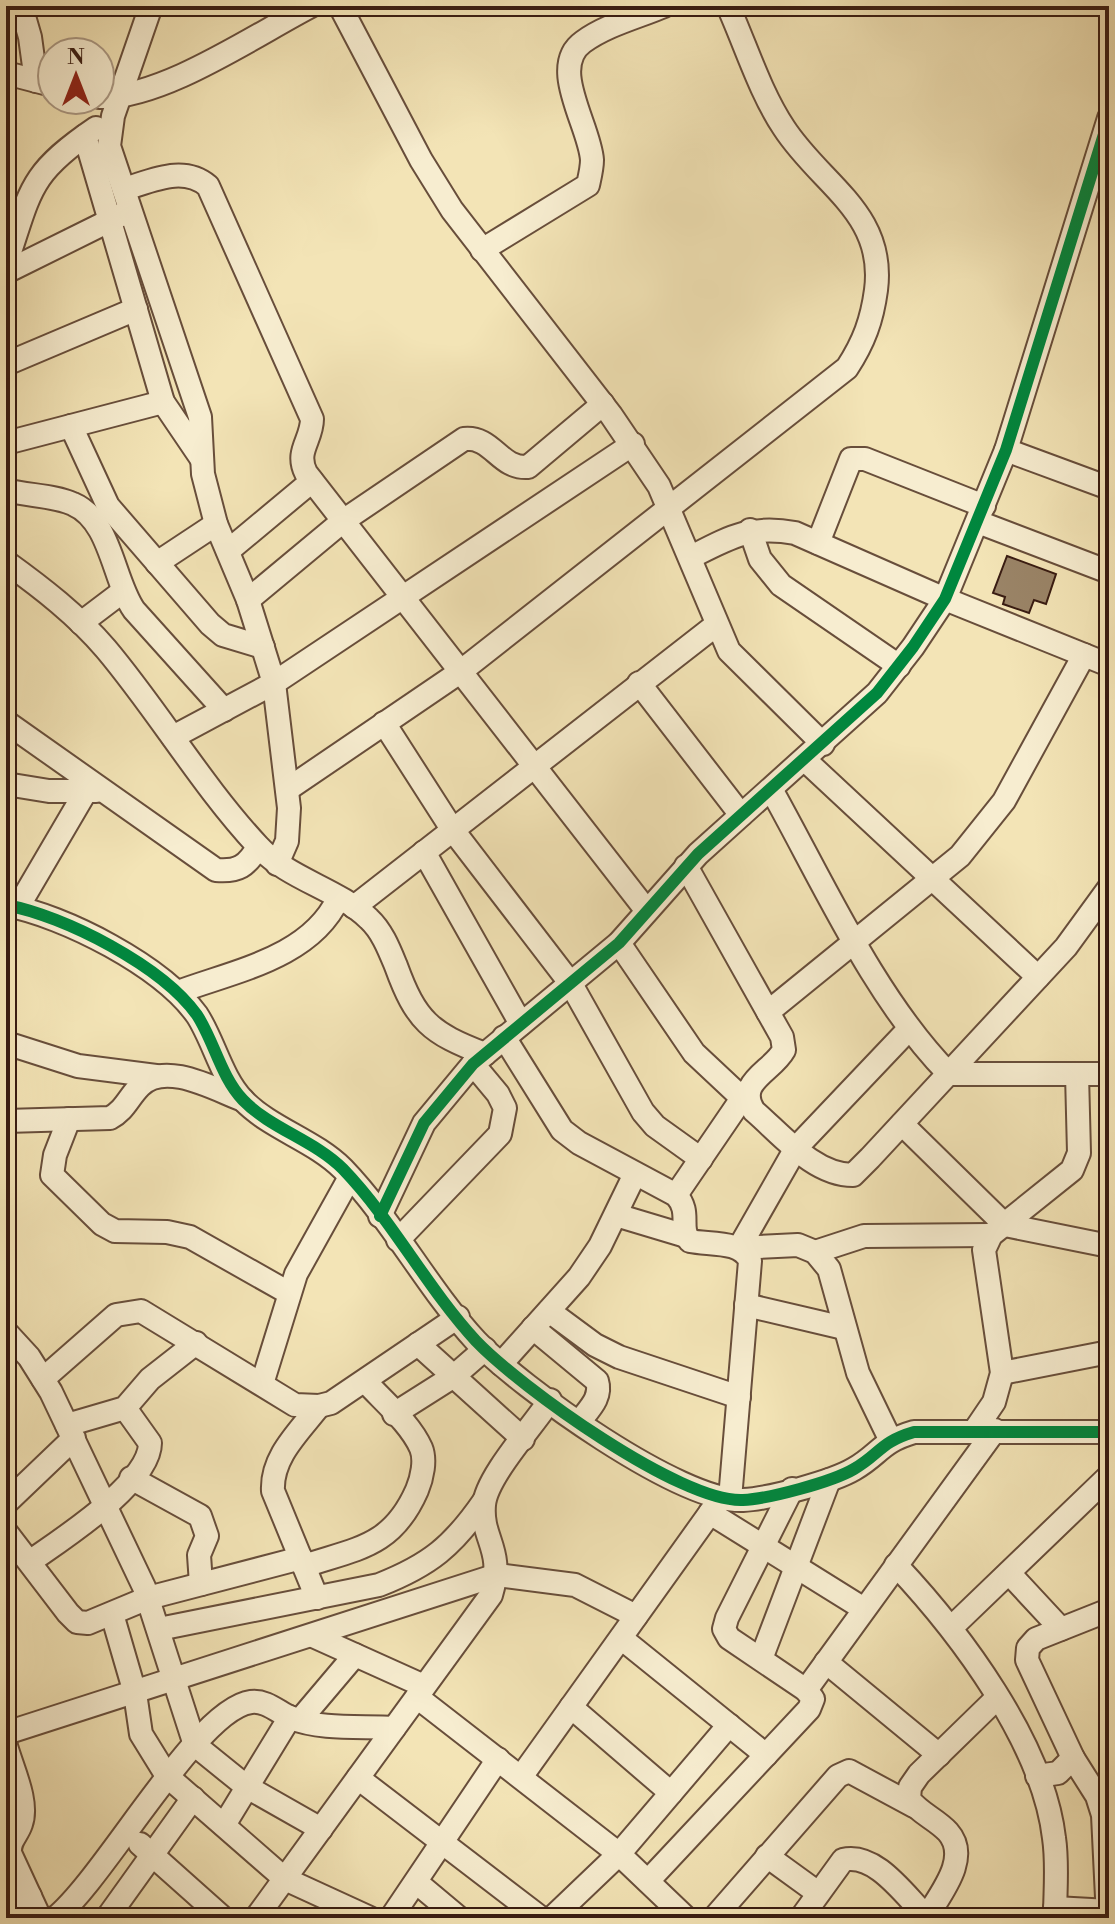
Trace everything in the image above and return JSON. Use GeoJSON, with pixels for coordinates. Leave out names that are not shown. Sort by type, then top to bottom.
{"type":"FeatureCollection","features":[{"type":"Feature","properties":{"kind":"street"},"geometry":{"type":"LineString","coordinates":[[21,6],[36,57]]}},
{"type":"Feature","properties":{"kind":"street"},"geometry":{"type":"LineString","coordinates":[[116,94],[151,6]]}},
{"type":"Feature","properties":{"kind":"street"},"geometry":{"type":"LineString","coordinates":[[116,102],[156,87],[311,6]]}},
{"type":"Feature","properties":{"kind":"street"},"geometry":{"type":"LineString","coordinates":[[340,6],[421,160],[482,250],[633,444],[670,506],[729,651],[823,744]]}},
{"type":"Feature","properties":{"kind":"street"},"geometry":{"type":"LineString","coordinates":[[482,250],[588,185],[592,158],[569,73],[571,54],[597,34],[664,6]]}},
{"type":"Feature","properties":{"kind":"street"},"geometry":{"type":"LineString","coordinates":[[288,789],[460,672],[847,368],[865,341],[877,281],[878,258],[872,234],[781,125],[728,6]]}},
{"type":"Feature","properties":{"kind":"street"},"geometry":{"type":"LineString","coordinates":[[6,73],[36,81]]}},
{"type":"Feature","properties":{"kind":"street"},"geometry":{"type":"LineString","coordinates":[[6,264],[34,181],[59,154],[85,136],[102,116]]}},
{"type":"Feature","properties":{"kind":"street"},"geometry":{"type":"LineString","coordinates":[[111,116],[109,146],[200,417],[201,458],[216,524],[248,600],[274,683],[288,789],[287,841],[277,864]]}},
{"type":"Feature","properties":{"kind":"street"},"geometry":{"type":"LineString","coordinates":[[380,1216],[424,1123],[479,1059],[619,943],[686,866],[877,693],[945,599],[1006,450],[1109,118]]}},
{"type":"Feature","properties":{"kind":"street"},"geometry":{"type":"LineString","coordinates":[[85,136],[163,402],[201,458]]}},
{"type":"Feature","properties":{"kind":"street"},"geometry":{"type":"LineString","coordinates":[[6,272],[110,222],[127,200],[184,175],[197,177],[208,186],[312,419],[312,431],[300,461],[312,481],[647,911]]}},
{"type":"Feature","properties":{"kind":"street"},"geometry":{"type":"LineString","coordinates":[[6,364],[136,309]]}},
{"type":"Feature","properties":{"kind":"street"},"geometry":{"type":"LineString","coordinates":[[6,443],[163,402]]}},
{"type":"Feature","properties":{"kind":"street"},"geometry":{"type":"LineString","coordinates":[[248,600],[343,521],[464,439],[484,441],[507,464],[528,467],[603,404]]}},
{"type":"Feature","properties":{"kind":"street"},"geometry":{"type":"LineString","coordinates":[[71,426],[108,506],[157,563],[223,635],[263,647]]}},
{"type":"Feature","properties":{"kind":"street"},"geometry":{"type":"LineString","coordinates":[[173,737],[274,683],[633,444]]}},
{"type":"Feature","properties":{"kind":"street"},"geometry":{"type":"LineString","coordinates":[[1006,450],[1109,488]]}},
{"type":"Feature","properties":{"kind":"street"},"geometry":{"type":"LineString","coordinates":[[818,543],[851,459],[865,459],[1109,572]]}},
{"type":"Feature","properties":{"kind":"street"},"geometry":{"type":"LineString","coordinates":[[228,551],[312,481]]}},
{"type":"Feature","properties":{"kind":"street"},"geometry":{"type":"LineString","coordinates":[[6,490],[64,501],[88,515],[111,555],[122,592],[224,710]]}},
{"type":"Feature","properties":{"kind":"street"},"geometry":{"type":"LineString","coordinates":[[157,563],[216,524]]}},
{"type":"Feature","properties":{"kind":"street"},"geometry":{"type":"LineString","coordinates":[[691,557],[750,530],[770,528],[818,543],[945,599],[1109,665]]}},
{"type":"Feature","properties":{"kind":"street"},"geometry":{"type":"LineString","coordinates":[[750,530],[760,559],[781,585],[899,666]]}},
{"type":"Feature","properties":{"kind":"street"},"geometry":{"type":"LineString","coordinates":[[6,562],[41,586],[106,649],[258,847],[277,864],[346,903],[383,936],[419,1018],[479,1059],[505,1108],[500,1134],[398,1240]]}},
{"type":"Feature","properties":{"kind":"street"},"geometry":{"type":"LineString","coordinates":[[81,623],[122,592]]}},
{"type":"Feature","properties":{"kind":"street"},"geometry":{"type":"LineString","coordinates":[[178,992],[266,961],[298,945],[346,903],[424,852],[716,625]]}},
{"type":"Feature","properties":{"kind":"street"},"geometry":{"type":"LineString","coordinates":[[768,1012],[960,856],[1004,801],[1084,655]]}},
{"type":"Feature","properties":{"kind":"street"},"geometry":{"type":"LineString","coordinates":[[639,683],[741,815]]}},
{"type":"Feature","properties":{"kind":"street"},"geometry":{"type":"LineString","coordinates":[[6,722],[95,791],[216,870],[232,871],[242,867],[258,847]]}},
{"type":"Feature","properties":{"kind":"street"},"geometry":{"type":"LineString","coordinates":[[384,723],[452,829],[571,984],[643,1112],[655,1126],[701,1159]]}},
{"type":"Feature","properties":{"kind":"street"},"geometry":{"type":"LineString","coordinates":[[805,760],[1038,977]]}},
{"type":"Feature","properties":{"kind":"street"},"geometry":{"type":"LineString","coordinates":[[6,784],[49,791],[95,791]]}},
{"type":"Feature","properties":{"kind":"street"},"geometry":{"type":"LineString","coordinates":[[771,789],[909,1029],[949,1074],[1109,1074]]}},
{"type":"Feature","properties":{"kind":"street"},"geometry":{"type":"LineString","coordinates":[[95,791],[12,906],[58,920],[178,992],[198,1017],[243,1100]]}},
{"type":"Feature","properties":{"kind":"street"},"geometry":{"type":"LineString","coordinates":[[424,852],[562,1130],[676,1195],[686,1214],[686,1236]]}},
{"type":"Feature","properties":{"kind":"street"},"geometry":{"type":"LineString","coordinates":[[676,1195],[745,1094],[784,1050],[782,1037],[686,866]]}},
{"type":"Feature","properties":{"kind":"street"},"geometry":{"type":"LineString","coordinates":[[619,943],[694,1053],[745,1094],[754,1111],[796,1148],[835,1175],[853,1175],[1038,977],[1109,888]]}},
{"type":"Feature","properties":{"kind":"street"},"geometry":{"type":"LineString","coordinates":[[739,1248],[796,1148],[909,1029]]}},
{"type":"Feature","properties":{"kind":"street"},"geometry":{"type":"LineString","coordinates":[[6,1043],[78,1066],[180,1077],[243,1100],[314,1146],[350,1177],[458,1317],[493,1356],[580,1421],[720,1504],[763,1547],[864,1609]]}},
{"type":"Feature","properties":{"kind":"street"},"geometry":{"type":"LineString","coordinates":[[806,1690],[896,1565],[985,1430],[1002,1373],[984,1250],[998,1230],[1072,1170],[1079,1153],[1077,1074]]}},
{"type":"Feature","properties":{"kind":"street"},"geometry":{"type":"LineString","coordinates":[[6,1121],[110,1118],[122,1112],[138,1088],[156,1076]]}},
{"type":"Feature","properties":{"kind":"street"},"geometry":{"type":"LineString","coordinates":[[69,1119],[55,1155],[52,1175],[102,1224],[115,1231],[167,1232],[190,1237],[289,1293]]}},
{"type":"Feature","properties":{"kind":"street"},"geometry":{"type":"LineString","coordinates":[[902,1124],[998,1230]]}},
{"type":"Feature","properties":{"kind":"street"},"geometry":{"type":"LineString","coordinates":[[394,1414],[454,1376],[493,1356],[533,1328],[600,1246],[635,1174]]}},
{"type":"Feature","properties":{"kind":"street"},"geometry":{"type":"LineString","coordinates":[[262,1384],[289,1293],[323,1221],[350,1177]]}},
{"type":"Feature","properties":{"kind":"street"},"geometry":{"type":"LineString","coordinates":[[616,1215],[686,1236],[690,1241],[739,1248],[798,1245],[815,1252],[829,1269],[858,1373],[890,1439]]}},
{"type":"Feature","properties":{"kind":"street"},"geometry":{"type":"LineString","coordinates":[[815,1252],[864,1236],[998,1230],[1109,1246]]}},
{"type":"Feature","properties":{"kind":"street"},"geometry":{"type":"LineString","coordinates":[[521,1777],[720,1504],[739,1397],[750,1261],[739,1248]]}},
{"type":"Feature","properties":{"kind":"street"},"geometry":{"type":"LineString","coordinates":[[746,1305],[844,1328]]}},
{"type":"Feature","properties":{"kind":"street"},"geometry":{"type":"LineString","coordinates":[[43,1379],[116,1315],[141,1311],[295,1405],[319,1406]]}},
{"type":"Feature","properties":{"kind":"street"},"geometry":{"type":"LineString","coordinates":[[549,1311],[595,1345],[619,1357],[739,1397]]}},
{"type":"Feature","properties":{"kind":"street"},"geometry":{"type":"LineString","coordinates":[[317,1598],[273,1491],[272,1477],[284,1452],[319,1406],[365,1381],[458,1317]]}},
{"type":"Feature","properties":{"kind":"street"},"geometry":{"type":"LineString","coordinates":[[533,1328],[597,1381],[600,1390],[597,1399],[580,1421]]}},
{"type":"Feature","properties":{"kind":"street"},"geometry":{"type":"LineString","coordinates":[[6,1332],[43,1379],[107,1507],[148,1598],[195,1745],[247,1787],[321,1829]]}},
{"type":"Feature","properties":{"kind":"street"},"geometry":{"type":"LineString","coordinates":[[6,1503],[71,1432],[125,1408],[150,1379],[196,1343]]}},
{"type":"Feature","properties":{"kind":"street"},"geometry":{"type":"LineString","coordinates":[[418,1344],[523,1439]]}},
{"type":"Feature","properties":{"kind":"street"},"geometry":{"type":"LineString","coordinates":[[1002,1373],[1109,1352]]}},
{"type":"Feature","properties":{"kind":"street"},"geometry":{"type":"LineString","coordinates":[[8,1537],[31,1561],[77,1622],[88,1623],[148,1598],[378,1541],[395,1529],[406,1514],[421,1481],[423,1452],[365,1381]]}},
{"type":"Feature","properties":{"kind":"street"},"geometry":{"type":"LineString","coordinates":[[159,1629],[379,1585],[408,1574],[447,1549],[484,1501],[492,1482],[550,1400]]}},
{"type":"Feature","properties":{"kind":"street"},"geometry":{"type":"LineString","coordinates":[[31,1561],[107,1507],[148,1458],[150,1443],[125,1408]]}},
{"type":"Feature","properties":{"kind":"street"},"geometry":{"type":"LineString","coordinates":[[720,1504],[829,1480],[855,1469],[890,1439],[914,1432],[1109,1432]]}},
{"type":"Feature","properties":{"kind":"street"},"geometry":{"type":"LineString","coordinates":[[952,1627],[1109,1476]]}},
{"type":"Feature","properties":{"kind":"street"},"geometry":{"type":"LineString","coordinates":[[131,1478],[200,1516],[207,1536],[199,1555],[201,1584]]}},
{"type":"Feature","properties":{"kind":"street"},"geometry":{"type":"LineString","coordinates":[[761,1659],[829,1480]]}},
{"type":"Feature","properties":{"kind":"street"},"geometry":{"type":"LineString","coordinates":[[648,1881],[809,1709],[813,1699],[806,1690],[729,1638],[724,1629],[792,1489]]}},
{"type":"Feature","properties":{"kind":"street"},"geometry":{"type":"LineString","coordinates":[[256,1918],[491,1595],[497,1575],[484,1501]]}},
{"type":"Feature","properties":{"kind":"street"},"geometry":{"type":"LineString","coordinates":[[896,1565],[952,1627],[1012,1721],[1037,1776],[1054,1837],[1055,1913],[1108,1911]]}},
{"type":"Feature","properties":{"kind":"street"},"geometry":{"type":"LineString","coordinates":[[1009,1573],[1061,1629]]}},
{"type":"Feature","properties":{"kind":"street"},"geometry":{"type":"LineString","coordinates":[[6,1733],[497,1575],[575,1585],[636,1616]]}},
{"type":"Feature","properties":{"kind":"street"},"geometry":{"type":"LineString","coordinates":[[1108,1918],[1103,1815],[1097,1796],[1073,1758],[1027,1660],[1028,1648],[1036,1639],[1109,1610]]}},
{"type":"Feature","properties":{"kind":"street"},"geometry":{"type":"LineString","coordinates":[[112,1614],[135,1693],[141,1734],[167,1776],[285,1879],[370,1918]]}},
{"type":"Feature","properties":{"kind":"street"},"geometry":{"type":"LineString","coordinates":[[313,1636],[355,1655],[420,1692],[498,1759],[619,1854],[686,1918]]}},
{"type":"Feature","properties":{"kind":"street"},"geometry":{"type":"LineString","coordinates":[[621,1638],[766,1755]]}},
{"type":"Feature","properties":{"kind":"street"},"geometry":{"type":"LineString","coordinates":[[224,1825],[295,1719],[355,1655]]}},
{"type":"Feature","properties":{"kind":"street"},"geometry":{"type":"LineString","coordinates":[[826,1662],[939,1755]]}},
{"type":"Feature","properties":{"kind":"street"},"geometry":{"type":"LineString","coordinates":[[914,1806],[909,1799],[910,1787],[997,1698]]}},
{"type":"Feature","properties":{"kind":"street"},"geometry":{"type":"LineString","coordinates":[[55,1918],[128,1832],[167,1776],[195,1745],[243,1704],[264,1703],[295,1719],[394,1728]]}},
{"type":"Feature","properties":{"kind":"street"},"geometry":{"type":"LineString","coordinates":[[571,1707],[671,1793]]}},
{"type":"Feature","properties":{"kind":"street"},"geometry":{"type":"LineString","coordinates":[[552,1918],[619,1854],[729,1725]]}},
{"type":"Feature","properties":{"kind":"street"},"geometry":{"type":"LineString","coordinates":[[6,1746],[21,1797],[9,1843],[10,1853],[40,1918]]}},
{"type":"Feature","properties":{"kind":"street"},"geometry":{"type":"LineString","coordinates":[[1037,1776],[1058,1773],[1069,1766],[1073,1758]]}},
{"type":"Feature","properties":{"kind":"street"},"geometry":{"type":"LineString","coordinates":[[391,1918],[498,1759]]}},
{"type":"Feature","properties":{"kind":"street"},"geometry":{"type":"LineString","coordinates":[[714,1918],[838,1776],[849,1771],[914,1806],[947,1831],[955,1843],[953,1871],[927,1917],[871,1863],[857,1856],[843,1860],[801,1918]]}},
{"type":"Feature","properties":{"kind":"street"},"geometry":{"type":"LineString","coordinates":[[358,1778],[541,1918]]}},
{"type":"Feature","properties":{"kind":"street"},"geometry":{"type":"LineString","coordinates":[[107,1918],[193,1798]]}},
{"type":"Feature","properties":{"kind":"street"},"geometry":{"type":"LineString","coordinates":[[128,1832],[223,1918]]}},
{"type":"Feature","properties":{"kind":"street"},"geometry":{"type":"LineString","coordinates":[[767,1856],[818,1893]]}},
{"type":"Feature","properties":{"kind":"street"},"geometry":{"type":"LineString","coordinates":[[416,1882],[459,1918]]}},
{"type":"Feature","properties":{"kind":"street"},"geometry":{"type":"LineString","coordinates":[[6,1912],[30,1896]]}},
{"type":"Feature","properties":{"kind":"building"},"geometry":{"type":"Polygon","coordinates":[[[1007,556],[1056,574],[1046,604],[1034,600],[1029,613],[1003,604],[1005,597],[993,593],[1007,556]]]}},
{"type":"Feature","properties":{"kind":"cycle path"},"geometry":{"type":"LineString","coordinates":[[380,1216],[424,1123],[473,1064],[619,943],[698,854],[877,693],[945,599],[1006,450],[1109,118]]}},
{"type":"Feature","properties":{"kind":"cycle path"},"geometry":{"type":"LineString","coordinates":[[6,905],[83,932],[161,979],[197,1015],[235,1091],[266,1119],[319,1150],[343,1169],[378,1210],[458,1321],[476,1341],[563,1412],[603,1439],[681,1483],[716,1496],[754,1499],[800,1489],[844,1474],[863,1464],[887,1444],[914,1432],[1109,1432]]}}]}
